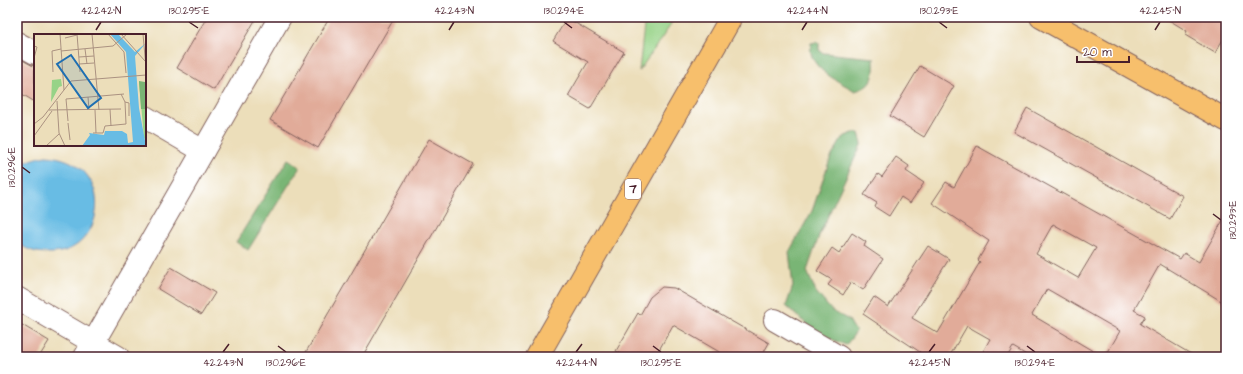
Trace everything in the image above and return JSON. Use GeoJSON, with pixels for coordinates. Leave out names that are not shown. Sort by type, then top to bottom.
{"type":"FeatureCollection","features":[{"type":"Feature","properties":{"kind":"main road"},"geometry":{"type":"LineString","coordinates":[[1041,17],[1226,120]]}},
{"type":"Feature","properties":{"kind":"main road","name":"7"},"geometry":{"type":"LineString","coordinates":[[537,357],[730,18]]}},
{"type":"Feature","properties":{"kind":"street"},"geometry":{"type":"LineString","coordinates":[[89,350],[280,17]]}},
{"type":"Feature","properties":{"kind":"street"},"geometry":{"type":"LineString","coordinates":[[17,43],[34,52]]}},
{"type":"Feature","properties":{"kind":"street"},"geometry":{"type":"LineString","coordinates":[[146,119],[203,151]]}},
{"type":"Feature","properties":{"kind":"street"},"geometry":{"type":"LineString","coordinates":[[17,298],[89,350],[118,357]]}},
{"type":"Feature","properties":{"kind":"street"},"geometry":{"type":"LineString","coordinates":[[774,320],[839,357]]}},
{"type":"Feature","properties":{"kind":"green space"},"geometry":{"type":"Polygon","coordinates":[[[645,17],[673,17],[670,26],[639,71],[645,17]]]}},
{"type":"Feature","properties":{"kind":"green space"},"geometry":{"type":"Polygon","coordinates":[[[819,42],[819,50],[823,53],[874,58],[874,70],[870,83],[855,91],[824,72],[813,60],[811,52],[811,43],[819,42]]]}},
{"type":"Feature","properties":{"kind":"green space"},"geometry":{"type":"Polygon","coordinates":[[[853,133],[859,133],[862,143],[820,233],[807,271],[816,292],[832,311],[849,320],[856,332],[846,345],[818,334],[786,306],[793,286],[789,252],[812,211],[830,159],[843,137],[853,133]]]}},
{"type":"Feature","properties":{"kind":"green space"},"geometry":{"type":"Polygon","coordinates":[[[288,159],[300,167],[248,250],[236,242],[288,159]]]}},
{"type":"Feature","properties":{"kind":"water"},"geometry":{"type":"Polygon","coordinates":[[[46,156],[69,161],[85,173],[94,189],[96,207],[93,225],[83,240],[68,250],[48,253],[31,250],[17,242],[17,168],[31,160],[46,156]]]}},
{"type":"Feature","properties":{"kind":"building"},"geometry":{"type":"Polygon","coordinates":[[[207,17],[257,17],[214,90],[177,68],[207,17]]]}},
{"type":"Feature","properties":{"kind":"building"},"geometry":{"type":"Polygon","coordinates":[[[330,17],[395,17],[318,148],[270,120],[330,17]]]}},
{"type":"Feature","properties":{"kind":"building"},"geometry":{"type":"Polygon","coordinates":[[[1164,17],[1226,17],[1226,34],[1215,53],[1185,35],[1187,31],[1164,17]]]}},
{"type":"Feature","properties":{"kind":"building"},"geometry":{"type":"Polygon","coordinates":[[[567,18],[624,52],[590,109],[568,96],[588,62],[553,41],[567,18]]]}},
{"type":"Feature","properties":{"kind":"building"},"geometry":{"type":"Polygon","coordinates":[[[17,57],[34,66],[34,101],[17,91],[17,57]]]}},
{"type":"Feature","properties":{"kind":"building"},"geometry":{"type":"Polygon","coordinates":[[[920,66],[954,86],[924,137],[890,116],[920,66]]]}},
{"type":"Feature","properties":{"kind":"building"},"geometry":{"type":"Polygon","coordinates":[[[1027,108],[1183,196],[1170,219],[1014,132],[1027,108]]]}},
{"type":"Feature","properties":{"kind":"building"},"geometry":{"type":"Polygon","coordinates":[[[429,139],[473,164],[362,357],[315,357],[306,352],[429,139]]]}},
{"type":"Feature","properties":{"kind":"building"},"geometry":{"type":"Polygon","coordinates":[[[977,146],[1180,259],[1184,253],[1199,262],[1226,215],[1226,304],[1160,264],[1134,310],[1145,316],[1140,324],[1196,357],[1105,357],[1120,331],[1047,289],[1032,315],[1103,357],[1030,357],[1013,347],[1007,357],[980,357],[990,339],[967,326],[949,357],[917,357],[920,352],[863,314],[874,297],[888,307],[928,246],[949,259],[912,318],[938,333],[980,262],[978,260],[989,241],[932,203],[946,182],[954,187],[977,146]],[[1053,224],[1036,254],[1078,278],[1096,248],[1053,224]]]}},
{"type":"Feature","properties":{"kind":"building"},"geometry":{"type":"Polygon","coordinates":[[[896,157],[909,166],[906,171],[924,183],[910,203],[901,197],[889,216],[875,207],[877,203],[864,195],[878,174],[882,177],[896,157]]]}},
{"type":"Feature","properties":{"kind":"building"},"geometry":{"type":"Polygon","coordinates":[[[852,233],[866,242],[864,246],[883,259],[863,290],[851,282],[843,295],[828,285],[832,280],[817,271],[832,248],[839,253],[852,233]]]}},
{"type":"Feature","properties":{"kind":"building"},"geometry":{"type":"Polygon","coordinates":[[[171,267],[215,293],[201,315],[158,289],[171,267]]]}},
{"type":"Feature","properties":{"kind":"building"},"geometry":{"type":"Polygon","coordinates":[[[662,287],[674,288],[769,343],[761,357],[728,357],[673,325],[655,357],[627,357],[616,351],[638,313],[640,315],[650,297],[662,287]]]}},
{"type":"Feature","properties":{"kind":"building"},"geometry":{"type":"Polygon","coordinates":[[[17,322],[49,341],[39,357],[17,357],[17,322]]]}}]}
